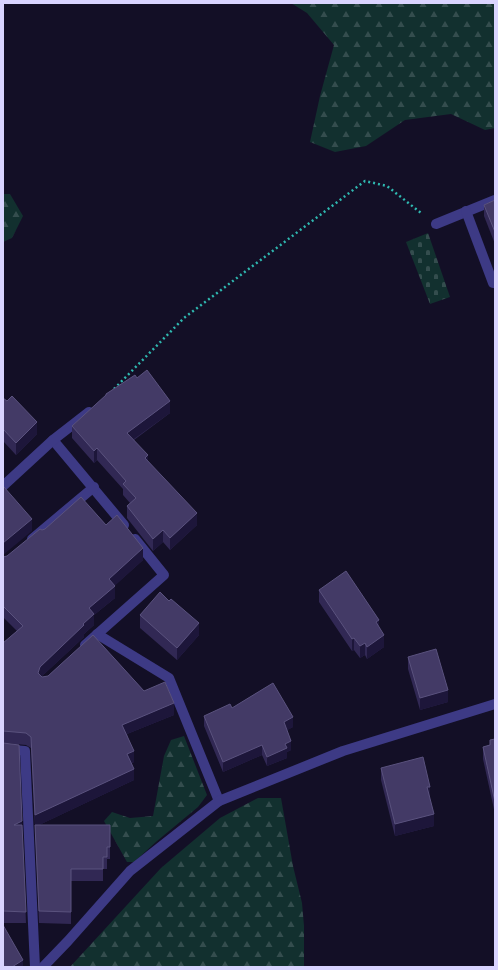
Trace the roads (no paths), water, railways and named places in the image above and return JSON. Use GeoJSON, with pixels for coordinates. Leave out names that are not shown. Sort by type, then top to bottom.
{"type":"FeatureCollection","features":[{"type":"Feature","properties":{"kind":"street"},"geometry":{"type":"LineString","coordinates":[[436,224],[495,200]]}},
{"type":"Feature","properties":{"kind":"street"},"geometry":{"type":"LineString","coordinates":[[466,211],[494,284]]}},
{"type":"Feature","properties":{"kind":"street"},"geometry":{"type":"LineString","coordinates":[[3,486],[53,440],[100,403]]}},
{"type":"Feature","properties":{"kind":"street"},"geometry":{"type":"LineString","coordinates":[[53,440],[164,575],[76,653]]}},
{"type":"Feature","properties":{"kind":"street"},"geometry":{"type":"LineString","coordinates":[[27,543],[94,488]]}},
{"type":"Feature","properties":{"kind":"street"},"geometry":{"type":"LineString","coordinates":[[97,634],[169,678],[219,801]]}},
{"type":"Feature","properties":{"kind":"street"},"geometry":{"type":"LineString","coordinates":[[43,967],[130,871],[219,801],[343,751],[495,704]]}},
{"type":"Feature","properties":{"kind":"street"},"geometry":{"type":"LineString","coordinates":[[3,749],[25,751],[34,967]]}}]}
